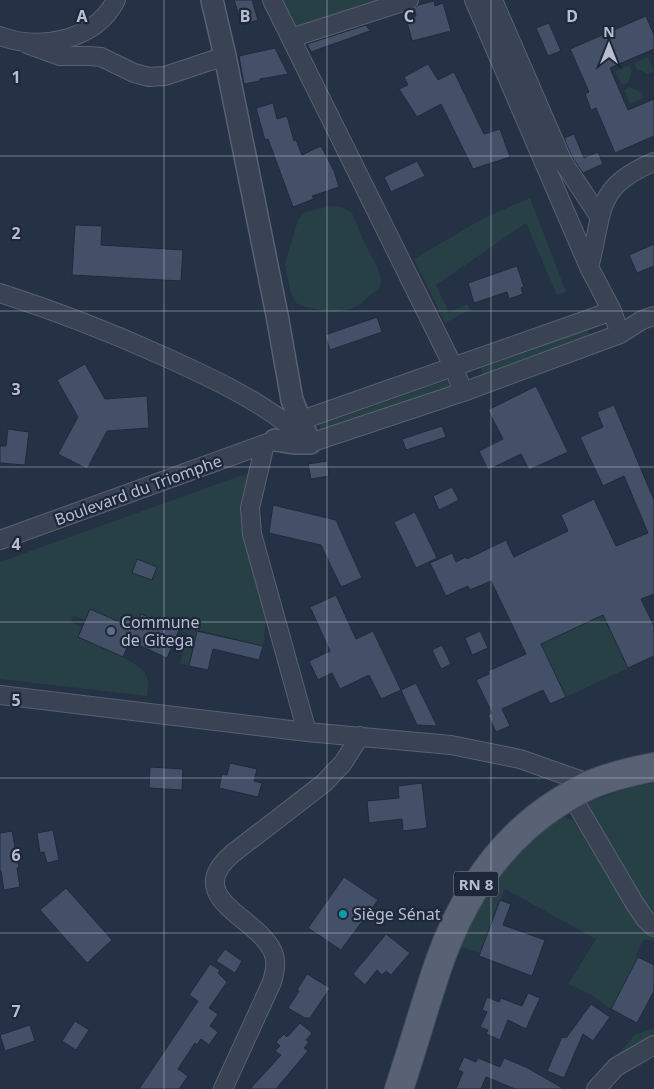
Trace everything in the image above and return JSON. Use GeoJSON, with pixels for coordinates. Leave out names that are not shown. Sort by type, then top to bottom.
{"type":"FeatureCollection","features":[{"type":"Feature","properties":{"kind":"main road","name":"RN 8"},"geometry":{"type":"LineString","coordinates":[[399,1089],[440,962],[453,928],[477,883],[492,862],[514,838],[546,811],[581,790],[626,773],[654,767]]}},
{"type":"Feature","properties":{"kind":"street"},"geometry":{"type":"LineString","coordinates":[[27,44],[69,38],[86,32],[105,16],[116,0]]}},
{"type":"Feature","properties":{"kind":"street"},"geometry":{"type":"LineString","coordinates":[[212,0],[278,315],[292,400],[283,433],[250,508],[252,534],[307,732]]}},
{"type":"Feature","properties":{"kind":"street"},"geometry":{"type":"LineString","coordinates":[[272,0],[454,368],[463,392]]}},
{"type":"Feature","properties":{"kind":"street"},"geometry":{"type":"LineString","coordinates":[[291,38],[408,0]]}},
{"type":"Feature","properties":{"kind":"street"},"geometry":{"type":"LineString","coordinates":[[474,0],[589,267],[612,311],[620,334]]}},
{"type":"Feature","properties":{"kind":"street"},"geometry":{"type":"LineString","coordinates":[[493,0],[562,162],[599,216]]}},
{"type":"Feature","properties":{"kind":"street"},"geometry":{"type":"LineString","coordinates":[[0,36],[60,56],[101,57],[134,74],[150,77],[165,76],[225,56]]}},
{"type":"Feature","properties":{"kind":"street"},"geometry":{"type":"LineString","coordinates":[[589,267],[596,241],[599,216],[606,199],[616,184],[633,171],[654,162]]}},
{"type":"Feature","properties":{"kind":"street"},"geometry":{"type":"LineString","coordinates":[[0,292],[60,313],[122,338],[188,367],[244,395],[294,443],[310,443],[463,392],[620,334],[648,318]]}},
{"type":"Feature","properties":{"kind":"street","name":"Boulevard du Triomphe"},"geometry":{"type":"LineString","coordinates":[[0,540],[454,368],[612,311]]}},
{"type":"Feature","properties":{"kind":"street"},"geometry":{"type":"LineString","coordinates":[[283,433],[310,443]]}},
{"type":"Feature","properties":{"kind":"street"},"geometry":{"type":"LineString","coordinates":[[0,695],[307,732],[451,745],[538,765],[581,790],[635,904],[646,920],[654,927]]}},
{"type":"Feature","properties":{"kind":"street"},"geometry":{"type":"LineString","coordinates":[[223,1089],[272,982],[275,963],[273,952],[263,937],[221,901],[215,887],[218,870],[223,861],[324,783],[343,764],[360,736]]}},
{"type":"Feature","properties":{"kind":"street"},"geometry":{"type":"LineString","coordinates":[[596,1089],[616,1067],[654,1045]]}},
{"type":"Feature","properties":{"kind":"green space"},"geometry":{"type":"Polygon","coordinates":[[[280,0],[381,0],[295,28],[280,0]]]}},
{"type":"Feature","properties":{"kind":"green space"},"geometry":{"type":"Polygon","coordinates":[[[648,57],[654,71],[648,74],[637,69],[634,63],[648,57]]]}},
{"type":"Feature","properties":{"kind":"green space"},"geometry":{"type":"Polygon","coordinates":[[[630,65],[632,71],[628,83],[622,85],[615,71],[630,65]]]}},
{"type":"Feature","properties":{"kind":"green space"},"geometry":{"type":"Polygon","coordinates":[[[630,87],[641,92],[644,98],[630,104],[624,90],[630,87]]]}},
{"type":"Feature","properties":{"kind":"green space"},"geometry":{"type":"Polygon","coordinates":[[[530,198],[566,292],[557,295],[526,223],[436,285],[449,313],[467,304],[470,310],[445,323],[414,259],[484,218],[530,198]]]}},
{"type":"Feature","properties":{"kind":"green space"},"geometry":{"type":"Polygon","coordinates":[[[331,206],[342,207],[352,213],[378,268],[381,280],[380,287],[359,305],[351,309],[334,312],[305,307],[296,303],[291,294],[285,264],[298,220],[305,212],[331,206]]]}},
{"type":"Feature","properties":{"kind":"green space"},"geometry":{"type":"Polygon","coordinates":[[[588,330],[590,336],[483,374],[481,368],[588,330]]]}},
{"type":"Feature","properties":{"kind":"green space"},"geometry":{"type":"Polygon","coordinates":[[[448,380],[450,386],[321,432],[319,425],[448,380]]]}},
{"type":"Feature","properties":{"kind":"green space"},"geometry":{"type":"Polygon","coordinates":[[[254,471],[246,495],[242,531],[266,619],[263,646],[198,630],[189,666],[180,663],[188,634],[142,614],[135,629],[90,609],[85,620],[73,616],[71,622],[82,627],[78,637],[124,658],[140,668],[147,678],[147,696],[0,679],[0,562],[254,471]]]}},
{"type":"Feature","properties":{"kind":"green space"},"geometry":{"type":"Polygon","coordinates":[[[603,615],[628,668],[566,697],[541,644],[603,615]]]}},
{"type":"Feature","properties":{"kind":"green space"},"geometry":{"type":"Polygon","coordinates":[[[654,783],[654,915],[644,903],[588,808],[589,803],[593,800],[633,787],[654,783]]]}},
{"type":"Feature","properties":{"kind":"green space"},"geometry":{"type":"Polygon","coordinates":[[[565,817],[574,821],[629,907],[654,936],[654,941],[644,939],[636,954],[638,957],[611,1009],[590,994],[568,984],[596,939],[505,889],[480,953],[458,946],[494,876],[539,833],[565,817]]]}},
{"type":"Feature","properties":{"kind":"green space"},"geometry":{"type":"Polygon","coordinates":[[[654,1028],[654,1037],[634,1046],[611,1062],[635,1035],[654,1028]]]}},
{"type":"Feature","properties":{"kind":"building"},"geometry":{"type":"Polygon","coordinates":[[[234,0],[252,0],[258,20],[242,25],[234,0]]]}},
{"type":"Feature","properties":{"kind":"building"},"geometry":{"type":"Polygon","coordinates":[[[434,1],[435,6],[443,3],[451,31],[412,41],[406,18],[416,16],[414,9],[418,5],[434,1]]]}},
{"type":"Feature","properties":{"kind":"building"},"geometry":{"type":"Polygon","coordinates":[[[646,16],[654,35],[654,49],[610,68],[628,110],[654,99],[654,136],[615,153],[596,108],[591,110],[585,94],[589,92],[570,49],[646,16]]]}},
{"type":"Feature","properties":{"kind":"building"},"geometry":{"type":"Polygon","coordinates":[[[549,23],[561,51],[548,56],[536,28],[549,23]]]}},
{"type":"Feature","properties":{"kind":"building"},"geometry":{"type":"Polygon","coordinates":[[[366,25],[370,31],[311,52],[307,44],[366,25]]]}},
{"type":"Feature","properties":{"kind":"building"},"geometry":{"type":"Polygon","coordinates":[[[275,48],[288,74],[244,84],[239,56],[275,48]]]}},
{"type":"Feature","properties":{"kind":"building"},"geometry":{"type":"Polygon","coordinates":[[[428,64],[438,80],[454,72],[484,134],[500,129],[510,157],[473,169],[441,104],[417,117],[399,89],[408,85],[404,77],[428,64]]]}},
{"type":"Feature","properties":{"kind":"building"},"geometry":{"type":"Polygon","coordinates":[[[273,103],[277,119],[287,116],[294,141],[296,140],[302,155],[321,146],[334,171],[339,187],[312,196],[314,199],[293,207],[268,139],[265,140],[256,108],[273,103]]]}},
{"type":"Feature","properties":{"kind":"building"},"geometry":{"type":"Polygon","coordinates":[[[574,134],[584,158],[598,152],[603,164],[583,173],[572,157],[564,138],[574,134]]]}},
{"type":"Feature","properties":{"kind":"building"},"geometry":{"type":"Polygon","coordinates":[[[417,161],[425,176],[391,192],[384,177],[417,161]]]}},
{"type":"Feature","properties":{"kind":"building"},"geometry":{"type":"Polygon","coordinates":[[[75,225],[102,226],[101,245],[183,250],[181,281],[72,275],[75,225]]]}},
{"type":"Feature","properties":{"kind":"building"},"geometry":{"type":"Polygon","coordinates":[[[654,244],[654,266],[637,273],[629,255],[654,244]]]}},
{"type":"Feature","properties":{"kind":"building"},"geometry":{"type":"Polygon","coordinates":[[[517,266],[524,287],[521,288],[523,294],[509,299],[507,292],[474,303],[468,283],[517,266]]]}},
{"type":"Feature","properties":{"kind":"building"},"geometry":{"type":"Polygon","coordinates":[[[377,317],[382,332],[330,350],[325,335],[377,317]]]}},
{"type":"Feature","properties":{"kind":"building"},"geometry":{"type":"Polygon","coordinates":[[[85,364],[105,399],[147,396],[149,428],[107,431],[87,469],[58,454],[78,417],[57,380],[85,364]]]}},
{"type":"Feature","properties":{"kind":"building"},"geometry":{"type":"Polygon","coordinates":[[[536,386],[568,452],[529,470],[521,454],[488,470],[479,451],[503,439],[488,410],[536,386]]]}},
{"type":"Feature","properties":{"kind":"building"},"geometry":{"type":"Polygon","coordinates":[[[614,405],[654,500],[654,594],[641,599],[654,626],[654,656],[628,668],[603,615],[541,644],[566,697],[550,704],[543,690],[502,709],[510,726],[496,732],[488,715],[492,713],[476,680],[489,674],[488,671],[526,654],[491,581],[470,590],[468,586],[446,596],[430,563],[452,553],[456,562],[466,557],[467,559],[506,540],[514,557],[568,531],[561,515],[594,499],[616,546],[648,533],[624,476],[603,486],[580,437],[603,427],[597,412],[614,405]]]}},
{"type":"Feature","properties":{"kind":"building"},"geometry":{"type":"Polygon","coordinates":[[[442,426],[446,437],[406,450],[402,439],[442,426]]]}},
{"type":"Feature","properties":{"kind":"building"},"geometry":{"type":"Polygon","coordinates":[[[8,429],[29,432],[25,465],[0,463],[0,446],[6,446],[8,429]]]}},
{"type":"Feature","properties":{"kind":"building"},"geometry":{"type":"Polygon","coordinates":[[[327,461],[329,476],[311,479],[308,464],[327,461]]]}},
{"type":"Feature","properties":{"kind":"building"},"geometry":{"type":"Polygon","coordinates":[[[452,487],[459,500],[439,510],[433,496],[452,487]]]}},
{"type":"Feature","properties":{"kind":"building"},"geometry":{"type":"Polygon","coordinates":[[[273,505],[336,520],[362,578],[341,587],[321,545],[269,533],[273,505]]]}},
{"type":"Feature","properties":{"kind":"building"},"geometry":{"type":"Polygon","coordinates":[[[415,512],[437,558],[416,568],[394,522],[415,512]]]}},
{"type":"Feature","properties":{"kind":"building"},"geometry":{"type":"Polygon","coordinates":[[[137,559],[157,567],[152,580],[132,573],[137,559]]]}},
{"type":"Feature","properties":{"kind":"building"},"geometry":{"type":"Polygon","coordinates":[[[336,595],[356,639],[373,631],[401,690],[381,699],[369,675],[340,689],[332,673],[318,680],[309,661],[330,651],[310,607],[336,595]]]}},
{"type":"Feature","properties":{"kind":"building"},"geometry":{"type":"Polygon","coordinates":[[[90,609],[135,629],[141,614],[179,630],[167,658],[130,641],[123,657],[78,637],[90,609]]]}},
{"type":"Feature","properties":{"kind":"building"},"geometry":{"type":"Polygon","coordinates":[[[197,631],[263,646],[259,660],[213,649],[208,670],[189,666],[197,631]]]}},
{"type":"Feature","properties":{"kind":"building"},"geometry":{"type":"Polygon","coordinates":[[[480,631],[488,648],[472,655],[465,638],[480,631]]]}},
{"type":"Feature","properties":{"kind":"building"},"geometry":{"type":"Polygon","coordinates":[[[442,645],[451,664],[441,669],[432,650],[442,645]]]}},
{"type":"Feature","properties":{"kind":"building"},"geometry":{"type":"Polygon","coordinates":[[[416,683],[437,726],[417,725],[401,690],[416,683]]]}},
{"type":"Feature","properties":{"kind":"building"},"geometry":{"type":"Polygon","coordinates":[[[230,763],[257,769],[254,781],[262,783],[258,797],[219,788],[222,774],[227,775],[230,763]]]}},
{"type":"Feature","properties":{"kind":"building"},"geometry":{"type":"Polygon","coordinates":[[[150,767],[183,769],[182,790],[149,788],[150,767]]]}},
{"type":"Feature","properties":{"kind":"building"},"geometry":{"type":"Polygon","coordinates":[[[422,783],[427,828],[403,831],[402,819],[369,823],[367,801],[399,798],[398,786],[422,783]]]}},
{"type":"Feature","properties":{"kind":"building"},"geometry":{"type":"Polygon","coordinates":[[[53,830],[59,860],[47,863],[44,852],[40,853],[37,833],[53,830]]]}},
{"type":"Feature","properties":{"kind":"building"},"geometry":{"type":"Polygon","coordinates":[[[12,831],[19,868],[17,868],[20,887],[4,890],[0,871],[0,833],[12,831]]]}},
{"type":"Feature","properties":{"kind":"building","name":"Siège Sénat"},"geometry":{"type":"Polygon","coordinates":[[[344,877],[378,900],[341,950],[308,928],[344,877]]]}},
{"type":"Feature","properties":{"kind":"building"},"geometry":{"type":"Polygon","coordinates":[[[66,888],[112,940],[87,963],[40,910],[66,888]]]}},
{"type":"Feature","properties":{"kind":"building"},"geometry":{"type":"Polygon","coordinates":[[[500,900],[511,904],[503,925],[545,940],[532,976],[479,956],[500,900]]]}},
{"type":"Feature","properties":{"kind":"building"},"geometry":{"type":"Polygon","coordinates":[[[386,934],[410,953],[391,975],[386,971],[382,975],[377,970],[365,985],[353,974],[386,934]]]}},
{"type":"Feature","properties":{"kind":"building"},"geometry":{"type":"Polygon","coordinates":[[[225,949],[242,961],[235,973],[216,961],[225,949]]]}},
{"type":"Feature","properties":{"kind":"building"},"geometry":{"type":"Polygon","coordinates":[[[638,957],[654,965],[654,991],[637,1023],[611,1009],[638,957]]]}},
{"type":"Feature","properties":{"kind":"building"},"geometry":{"type":"Polygon","coordinates":[[[210,964],[220,970],[218,973],[227,982],[209,1008],[218,1014],[210,1026],[218,1032],[209,1045],[201,1039],[197,1045],[195,1043],[178,1069],[188,1076],[179,1089],[139,1089],[198,1001],[189,995],[210,964]]]}},
{"type":"Feature","properties":{"kind":"building"},"geometry":{"type":"Polygon","coordinates":[[[307,974],[330,988],[310,1018],[305,1018],[288,1008],[307,974]]]}},
{"type":"Feature","properties":{"kind":"building"},"geometry":{"type":"Polygon","coordinates":[[[528,993],[540,998],[526,1029],[508,1020],[500,1040],[486,1034],[488,1030],[480,1027],[487,1012],[482,1010],[487,997],[499,1002],[501,998],[522,1006],[528,993]]]}},
{"type":"Feature","properties":{"kind":"building"},"geometry":{"type":"Polygon","coordinates":[[[591,1004],[610,1017],[593,1041],[583,1034],[564,1078],[547,1071],[562,1037],[566,1038],[591,1004]]]}},
{"type":"Feature","properties":{"kind":"building"},"geometry":{"type":"Polygon","coordinates":[[[75,1021],[89,1030],[76,1050],[62,1041],[75,1021]]]}},
{"type":"Feature","properties":{"kind":"building"},"geometry":{"type":"Polygon","coordinates":[[[300,1023],[312,1033],[306,1040],[309,1042],[304,1048],[308,1051],[276,1089],[250,1089],[281,1055],[275,1051],[280,1046],[276,1042],[284,1034],[287,1037],[300,1023]]]}},
{"type":"Feature","properties":{"kind":"building"},"geometry":{"type":"Polygon","coordinates":[[[30,1025],[35,1041],[5,1051],[0,1035],[30,1025]]]}},
{"type":"Feature","properties":{"kind":"building"},"geometry":{"type":"Polygon","coordinates":[[[464,1057],[476,1062],[478,1058],[500,1067],[504,1058],[526,1067],[564,1089],[515,1089],[486,1077],[481,1089],[456,1089],[463,1072],[458,1070],[464,1057]]]}},
{"type":"Feature","properties":{"kind":"place","name":"Commune de Gitega"},"geometry":{"type":"Point","coordinates":[111,631]}},
{"type":"Feature","properties":{"kind":"place","name":"Siège Sénat"},"geometry":{"type":"Point","coordinates":[343,914]}}]}
